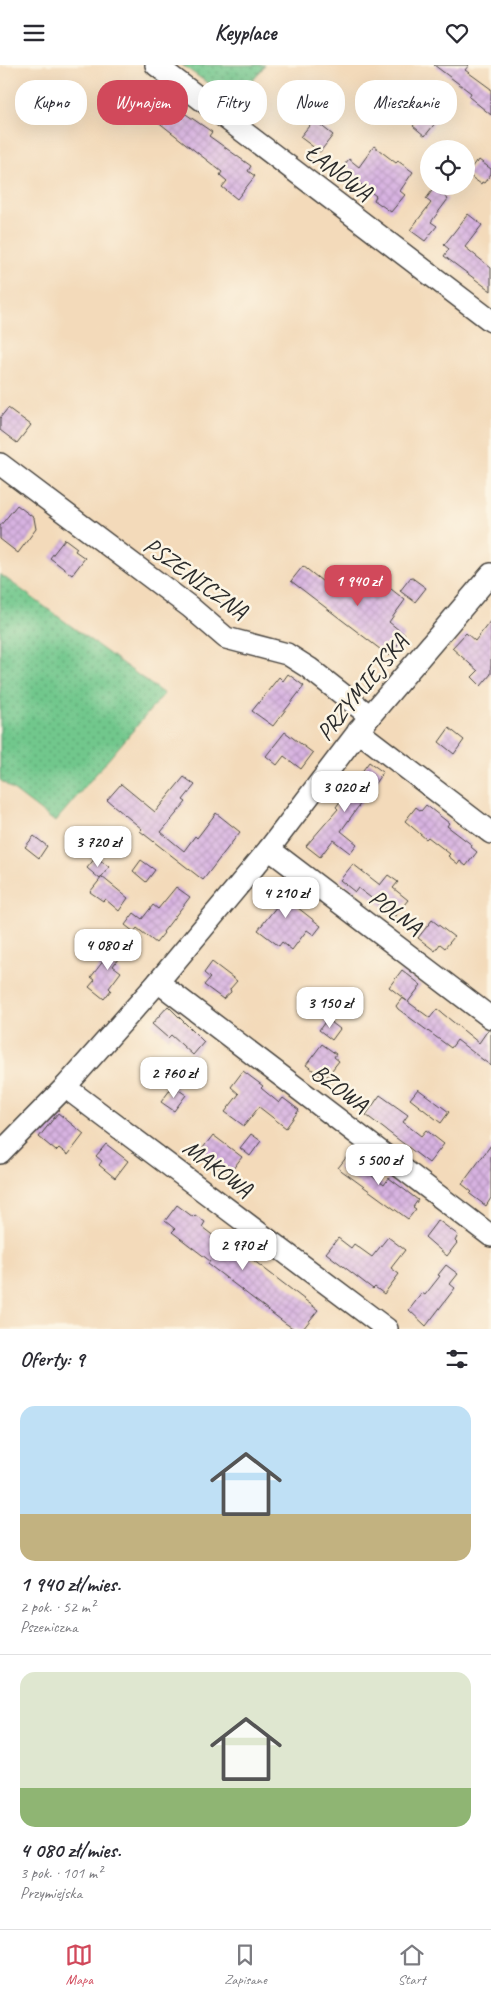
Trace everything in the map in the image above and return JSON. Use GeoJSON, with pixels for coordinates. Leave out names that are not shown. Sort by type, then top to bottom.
{"type":"FeatureCollection","features":[{"type":"Feature","properties":{"kind":"street","name":"ŁANOWA"},"geometry":{"type":"LineString","coordinates":[[156,65],[491,321]]}},
{"type":"Feature","properties":{"kind":"street","name":"PSZENICZNA"},"geometry":{"type":"LineString","coordinates":[[0,464],[190,607],[226,638],[287,653],[309,668],[364,723],[491,833]]}},
{"type":"Feature","properties":{"kind":"street","name":"PRZYMIEJSKA"},"geometry":{"type":"LineString","coordinates":[[0,1153],[65,1087],[158,982],[269,849],[364,723],[491,573]]}},
{"type":"Feature","properties":{"kind":"street","name":"POLNA"},"geometry":{"type":"LineString","coordinates":[[269,849],[491,1018]]}},
{"type":"Feature","properties":{"kind":"street","name":"BZOWA"},"geometry":{"type":"LineString","coordinates":[[158,982],[491,1235]]}},
{"type":"Feature","properties":{"kind":"street","name":"MAKOWA"},"geometry":{"type":"LineString","coordinates":[[65,1087],[387,1329]]}},
{"type":"Feature","properties":{"kind":"green space"},"geometry":{"type":"Polygon","coordinates":[[[182,65],[265,65],[254,80],[203,80],[182,65]]]}},
{"type":"Feature","properties":{"kind":"green space"},"geometry":{"type":"Polygon","coordinates":[[[0,574],[164,694],[55,822],[0,780],[0,574]]]}},
{"type":"Feature","properties":{"kind":"building"},"geometry":{"type":"Polygon","coordinates":[[[434,65],[469,65],[465,70],[491,89],[491,115],[469,97],[471,93],[457,82],[457,80],[454,80],[434,65]]]}},
{"type":"Feature","properties":{"kind":"building"},"geometry":{"type":"Polygon","coordinates":[[[188,116],[198,122],[198,125],[202,125],[212,132],[209,136],[251,166],[248,171],[255,176],[237,199],[222,187],[227,181],[220,175],[222,172],[162,125],[188,125],[188,116]]]}},
{"type":"Feature","properties":{"kind":"building"},"geometry":{"type":"Polygon","coordinates":[[[310,125],[320,125],[333,135],[320,152],[300,137],[310,125]]]}},
{"type":"Feature","properties":{"kind":"building"},"geometry":{"type":"Polygon","coordinates":[[[414,125],[434,125],[425,136],[414,125]]]}},
{"type":"Feature","properties":{"kind":"building"},"geometry":{"type":"Polygon","coordinates":[[[374,146],[396,163],[398,161],[413,172],[400,191],[405,195],[391,212],[374,200],[376,196],[359,183],[355,182],[352,186],[337,174],[349,159],[359,167],[374,146]]]}},
{"type":"Feature","properties":{"kind":"building"},"geometry":{"type":"Polygon","coordinates":[[[479,160],[491,169],[491,174],[481,184],[475,180],[476,161],[477,163],[479,160]]]}},
{"type":"Feature","properties":{"kind":"building"},"geometry":{"type":"Polygon","coordinates":[[[429,195],[443,195],[448,199],[431,222],[437,226],[425,241],[410,230],[431,203],[426,199],[429,195]]]}},
{"type":"Feature","properties":{"kind":"building"},"geometry":{"type":"Polygon","coordinates":[[[468,214],[482,225],[465,247],[491,268],[491,291],[444,256],[449,249],[444,245],[468,214]]]}},
{"type":"Feature","properties":{"kind":"building"},"geometry":{"type":"Polygon","coordinates":[[[8,408],[31,425],[17,443],[0,430],[0,418],[8,408]]]}},
{"type":"Feature","properties":{"kind":"building"},"geometry":{"type":"Polygon","coordinates":[[[17,505],[34,518],[36,529],[18,553],[0,539],[0,526],[17,505]]]}},
{"type":"Feature","properties":{"kind":"building"},"geometry":{"type":"Polygon","coordinates":[[[65,539],[77,548],[75,551],[85,558],[72,575],[50,558],[65,539]]]}},
{"type":"Feature","properties":{"kind":"building"},"geometry":{"type":"Polygon","coordinates":[[[303,566],[327,585],[337,572],[366,593],[377,578],[405,600],[389,622],[405,635],[389,656],[291,581],[303,566]]]}},
{"type":"Feature","properties":{"kind":"building"},"geometry":{"type":"Polygon","coordinates":[[[411,577],[426,588],[415,602],[400,591],[411,577]]]}},
{"type":"Feature","properties":{"kind":"building"},"geometry":{"type":"Polygon","coordinates":[[[491,620],[491,674],[481,686],[472,677],[478,671],[452,648],[466,633],[475,641],[491,620]]]}},
{"type":"Feature","properties":{"kind":"building"},"geometry":{"type":"Polygon","coordinates":[[[288,674],[304,686],[273,726],[252,711],[279,677],[283,681],[288,674]]]}},
{"type":"Feature","properties":{"kind":"building"},"geometry":{"type":"Polygon","coordinates":[[[449,728],[464,740],[454,754],[439,742],[449,728]]]}},
{"type":"Feature","properties":{"kind":"building"},"geometry":{"type":"Polygon","coordinates":[[[285,732],[313,753],[301,769],[284,756],[277,765],[266,756],[285,732]]]}},
{"type":"Feature","properties":{"kind":"building"},"geometry":{"type":"Polygon","coordinates":[[[369,762],[383,772],[341,831],[357,844],[350,853],[333,840],[320,857],[306,846],[338,809],[336,807],[369,762]]]}},
{"type":"Feature","properties":{"kind":"building"},"geometry":{"type":"Polygon","coordinates":[[[184,777],[195,785],[183,800],[186,802],[161,832],[184,851],[195,836],[197,838],[216,813],[240,832],[203,880],[140,831],[142,829],[107,800],[121,784],[155,812],[184,777]]]}},
{"type":"Feature","properties":{"kind":"building"},"geometry":{"type":"Polygon","coordinates":[[[426,805],[449,823],[447,826],[472,845],[471,847],[477,852],[466,866],[460,861],[458,864],[448,856],[450,854],[428,837],[426,839],[405,821],[416,807],[421,811],[426,805]]]}},
{"type":"Feature","properties":{"kind":"building"},"geometry":{"type":"Polygon","coordinates":[[[34,836],[47,846],[39,858],[25,847],[34,836]]]}},
{"type":"Feature","properties":{"kind":"building"},"geometry":{"type":"Polygon","coordinates":[[[96,857],[109,867],[100,879],[87,868],[96,857]]]}},
{"type":"Feature","properties":{"kind":"building"},"geometry":{"type":"Polygon","coordinates":[[[141,860],[155,870],[146,882],[133,871],[141,860]]]}},
{"type":"Feature","properties":{"kind":"building"},"geometry":{"type":"Polygon","coordinates":[[[353,864],[380,885],[388,875],[398,882],[393,888],[408,900],[395,916],[358,888],[355,892],[340,880],[353,864]]]}},
{"type":"Feature","properties":{"kind":"building"},"geometry":{"type":"Polygon","coordinates":[[[102,877],[128,898],[119,911],[105,899],[103,901],[90,892],[102,877]]]}},
{"type":"Feature","properties":{"kind":"building"},"geometry":{"type":"Polygon","coordinates":[[[278,881],[294,894],[288,900],[321,926],[314,935],[307,930],[292,950],[282,942],[279,946],[258,930],[277,906],[266,895],[278,881]]]}},
{"type":"Feature","properties":{"kind":"building"},"geometry":{"type":"Polygon","coordinates":[[[176,887],[190,897],[156,943],[137,928],[134,932],[125,925],[134,913],[142,919],[153,905],[158,909],[176,887]]]}},
{"type":"Feature","properties":{"kind":"building"},"geometry":{"type":"Polygon","coordinates":[[[432,920],[454,937],[445,948],[440,944],[435,951],[418,938],[432,920]]]}},
{"type":"Feature","properties":{"kind":"building"},"geometry":{"type":"Polygon","coordinates":[[[121,938],[129,944],[113,966],[121,972],[109,988],[111,990],[104,999],[89,987],[95,980],[91,977],[121,938]]]}},
{"type":"Feature","properties":{"kind":"building"},"geometry":{"type":"Polygon","coordinates":[[[212,962],[237,981],[230,989],[231,992],[223,999],[204,985],[210,978],[204,973],[212,962]]]}},
{"type":"Feature","properties":{"kind":"building"},"geometry":{"type":"Polygon","coordinates":[[[402,970],[421,985],[408,1002],[430,1018],[437,1009],[479,1043],[488,1030],[491,1030],[491,1066],[457,1040],[451,1048],[398,1009],[396,1006],[402,998],[407,1001],[389,987],[402,970]]]}},
{"type":"Feature","properties":{"kind":"building"},"geometry":{"type":"Polygon","coordinates":[[[168,1006],[204,1042],[193,1055],[171,1035],[168,1038],[152,1024],[168,1006]]]}},
{"type":"Feature","properties":{"kind":"building"},"geometry":{"type":"Polygon","coordinates":[[[327,1019],[340,1029],[332,1040],[319,1030],[327,1019]]]}},
{"type":"Feature","properties":{"kind":"building"},"geometry":{"type":"Polygon","coordinates":[[[322,1044],[336,1054],[334,1057],[339,1061],[325,1079],[306,1065],[322,1044]]]}},
{"type":"Feature","properties":{"kind":"building"},"geometry":{"type":"Polygon","coordinates":[[[243,1071],[263,1086],[261,1088],[279,1103],[283,1098],[299,1110],[286,1128],[259,1107],[244,1126],[225,1112],[239,1094],[231,1087],[243,1071]]]}},
{"type":"Feature","properties":{"kind":"building"},"geometry":{"type":"Polygon","coordinates":[[[173,1086],[186,1095],[174,1111],[161,1102],[173,1086]]]}},
{"type":"Feature","properties":{"kind":"building"},"geometry":{"type":"Polygon","coordinates":[[[418,1089],[449,1112],[441,1123],[410,1099],[418,1089]]]}},
{"type":"Feature","properties":{"kind":"building"},"geometry":{"type":"Polygon","coordinates":[[[380,1095],[408,1115],[403,1122],[421,1136],[426,1130],[444,1144],[429,1163],[366,1115],[380,1095]]]}},
{"type":"Feature","properties":{"kind":"building"},"geometry":{"type":"Polygon","coordinates":[[[58,1113],[84,1134],[68,1155],[59,1148],[56,1151],[39,1137],[58,1113]]]}},
{"type":"Feature","properties":{"kind":"building"},"geometry":{"type":"Polygon","coordinates":[[[251,1134],[261,1141],[250,1156],[240,1148],[251,1134]]]}},
{"type":"Feature","properties":{"kind":"building"},"geometry":{"type":"Polygon","coordinates":[[[213,1135],[242,1157],[229,1174],[199,1153],[213,1135]]]}},
{"type":"Feature","properties":{"kind":"building"},"geometry":{"type":"Polygon","coordinates":[[[106,1144],[128,1161],[115,1178],[99,1165],[102,1161],[96,1156],[106,1144]]]}},
{"type":"Feature","properties":{"kind":"building"},"geometry":{"type":"Polygon","coordinates":[[[491,1145],[491,1198],[486,1206],[470,1194],[472,1192],[462,1184],[491,1145]]]}},
{"type":"Feature","properties":{"kind":"building"},"geometry":{"type":"Polygon","coordinates":[[[352,1150],[368,1163],[363,1169],[384,1185],[389,1178],[418,1200],[413,1207],[416,1209],[408,1219],[338,1168],[352,1150]]]}},
{"type":"Feature","properties":{"kind":"building"},"geometry":{"type":"Polygon","coordinates":[[[177,1205],[193,1217],[195,1215],[205,1222],[202,1227],[224,1244],[227,1240],[318,1310],[303,1329],[294,1329],[285,1323],[208,1264],[210,1261],[172,1232],[175,1229],[165,1221],[177,1205]]]}},
{"type":"Feature","properties":{"kind":"building"},"geometry":{"type":"Polygon","coordinates":[[[438,1220],[458,1235],[455,1241],[457,1243],[447,1256],[425,1237],[438,1220]]]}},
{"type":"Feature","properties":{"kind":"building"},"geometry":{"type":"Polygon","coordinates":[[[388,1237],[405,1250],[391,1268],[399,1274],[384,1294],[375,1287],[373,1289],[326,1253],[338,1238],[351,1248],[354,1244],[372,1257],[388,1237]]]}},
{"type":"Feature","properties":{"kind":"building"},"geometry":{"type":"Polygon","coordinates":[[[446,1265],[458,1274],[450,1284],[455,1288],[426,1326],[409,1310],[422,1293],[425,1295],[446,1265]]]}}]}
